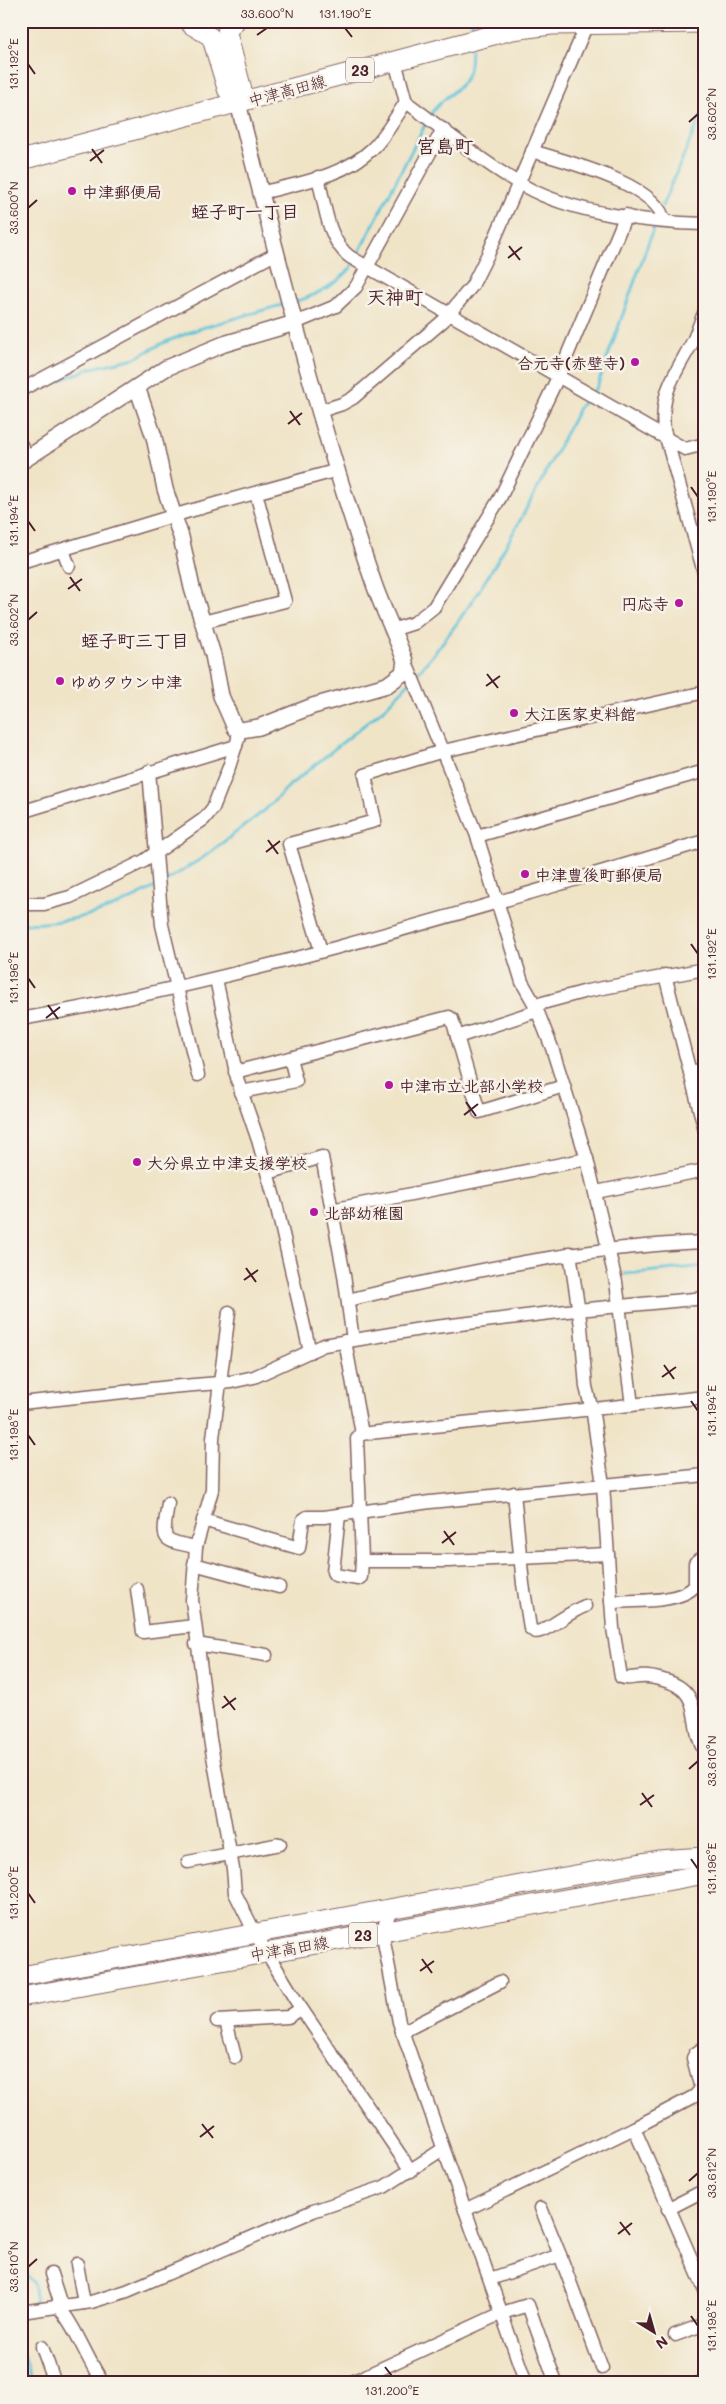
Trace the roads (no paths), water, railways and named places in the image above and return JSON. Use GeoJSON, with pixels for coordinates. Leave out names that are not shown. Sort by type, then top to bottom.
{"type":"FeatureCollection","features":[{"type":"Feature","properties":{"kind":"main road"},"geometry":{"type":"LineString","coordinates":[[190,21],[191,25],[211,37],[227,90],[238,103]]}},
{"type":"Feature","properties":{"kind":"main road"},"geometry":{"type":"LineString","coordinates":[[236,21],[227,31],[242,88],[238,103]]}},
{"type":"Feature","properties":{"kind":"main road","name":"中津高田線"},"geometry":{"type":"LineString","coordinates":[[21,160],[527,28],[594,23],[705,23]]}},
{"type":"Feature","properties":{"kind":"main road","name":"中津高田線"},"geometry":{"type":"LineString","coordinates":[[21,1976],[658,1860],[705,1857]]}},
{"type":"Feature","properties":{"kind":"main road","name":"中津高田線"},"geometry":{"type":"LineString","coordinates":[[21,1997],[705,1874]]}},
{"type":"Feature","properties":{"kind":"street"},"geometry":{"type":"LineString","coordinates":[[320,411],[342,404],[353,398],[449,315],[468,293],[532,151],[594,23]]}},
{"type":"Feature","properties":{"kind":"street"},"geometry":{"type":"LineString","coordinates":[[396,61],[406,102],[519,183],[570,206],[664,221],[705,224]]}},
{"type":"Feature","properties":{"kind":"street"},"geometry":{"type":"LineString","coordinates":[[261,193],[344,169],[365,155],[377,144],[406,102]]}},
{"type":"Feature","properties":{"kind":"street"},"geometry":{"type":"LineString","coordinates":[[238,103],[295,324],[374,583],[477,836],[522,982],[536,1008],[564,1086],[587,1160],[609,1249],[632,1405]]}},
{"type":"Feature","properties":{"kind":"street"},"geometry":{"type":"LineString","coordinates":[[24,455],[166,368],[208,349],[295,324],[336,306],[352,292],[368,268],[443,130]]}},
{"type":"Feature","properties":{"kind":"street"},"geometry":{"type":"LineString","coordinates":[[532,151],[600,172],[623,182],[652,201],[660,210],[664,221]]}},
{"type":"Feature","properties":{"kind":"street"},"geometry":{"type":"LineString","coordinates":[[318,177],[332,232],[337,244],[345,253],[449,315],[666,439],[685,449],[705,444]]}},
{"type":"Feature","properties":{"kind":"street"},"geometry":{"type":"LineString","coordinates":[[392,630],[420,619],[440,598],[500,498],[558,377],[626,215]]}},
{"type":"Feature","properties":{"kind":"street"},"geometry":{"type":"LineString","coordinates":[[21,390],[277,253]]}},
{"type":"Feature","properties":{"kind":"street"},"geometry":{"type":"LineString","coordinates":[[705,311],[693,341],[678,366],[665,396],[662,412],[666,439],[705,576]]}},
{"type":"Feature","properties":{"kind":"street"},"geometry":{"type":"LineString","coordinates":[[137,387],[154,437],[165,489],[184,548],[192,588],[203,622],[224,706],[231,723],[238,730]]}},
{"type":"Feature","properties":{"kind":"street"},"geometry":{"type":"LineString","coordinates":[[21,562],[174,516],[338,470]]}},
{"type":"Feature","properties":{"kind":"street"},"geometry":{"type":"LineString","coordinates":[[203,622],[285,601],[256,493]]}},
{"type":"Feature","properties":{"kind":"street"},"geometry":{"type":"LineString","coordinates":[[63,550],[69,566]]}},
{"type":"Feature","properties":{"kind":"street"},"geometry":{"type":"LineString","coordinates":[[238,730],[259,727],[313,706],[387,685],[396,680],[404,670],[404,658]]}},
{"type":"Feature","properties":{"kind":"street"},"geometry":{"type":"LineString","coordinates":[[321,951],[288,844],[375,821],[365,774],[443,751],[705,692]]}},
{"type":"Feature","properties":{"kind":"street"},"geometry":{"type":"LineString","coordinates":[[21,904],[44,904],[70,897],[157,852],[208,814],[236,746],[238,730]]}},
{"type":"Feature","properties":{"kind":"street"},"geometry":{"type":"LineString","coordinates":[[21,812],[149,771],[236,746]]}},
{"type":"Feature","properties":{"kind":"street"},"geometry":{"type":"LineString","coordinates":[[149,771],[160,907],[176,987],[198,1075]]}},
{"type":"Feature","properties":{"kind":"street"},"geometry":{"type":"LineString","coordinates":[[477,836],[705,771]]}},
{"type":"Feature","properties":{"kind":"street"},"geometry":{"type":"LineString","coordinates":[[21,1019],[216,979],[498,903],[705,841]]}},
{"type":"Feature","properties":{"kind":"street"},"geometry":{"type":"LineString","coordinates":[[457,1037],[587,991],[705,969]]}},
{"type":"Feature","properties":{"kind":"street"},"geometry":{"type":"LineString","coordinates":[[665,976],[705,1131]]}},
{"type":"Feature","properties":{"kind":"street"},"geometry":{"type":"LineString","coordinates":[[216,979],[241,1092],[268,1173],[283,1230],[310,1352]]}},
{"type":"Feature","properties":{"kind":"street"},"geometry":{"type":"LineString","coordinates":[[236,1072],[448,1017],[452,1018],[479,1112],[564,1086]]}},
{"type":"Feature","properties":{"kind":"street"},"geometry":{"type":"LineString","coordinates":[[241,1092],[296,1080],[290,1058]]}},
{"type":"Feature","properties":{"kind":"street"},"geometry":{"type":"LineString","coordinates":[[690,1072],[705,1069]]}},
{"type":"Feature","properties":{"kind":"street"},"geometry":{"type":"LineString","coordinates":[[268,1173],[322,1156],[348,1300],[349,1341],[362,1434]]}},
{"type":"Feature","properties":{"kind":"street"},"geometry":{"type":"LineString","coordinates":[[331,1210],[587,1160]]}},
{"type":"Feature","properties":{"kind":"street"},"geometry":{"type":"LineString","coordinates":[[596,1192],[705,1170]]}},
{"type":"Feature","properties":{"kind":"street"},"geometry":{"type":"LineString","coordinates":[[348,1300],[468,1271],[570,1253],[705,1242]]}},
{"type":"Feature","properties":{"kind":"street"},"geometry":{"type":"LineString","coordinates":[[570,1253],[579,1310],[586,1387],[592,1409],[603,1484],[611,1602],[621,1677],[624,1679],[641,1676],[665,1680],[686,1691],[692,1701],[699,1742],[705,1752]]}},
{"type":"Feature","properties":{"kind":"street"},"geometry":{"type":"LineString","coordinates":[[21,1403],[170,1387],[219,1384],[254,1377],[318,1347],[427,1328],[579,1310],[705,1298]]}},
{"type":"Feature","properties":{"kind":"street"},"geometry":{"type":"LineString","coordinates":[[229,1312],[213,1443],[212,1490],[196,1547],[194,1564],[194,1626],[230,1854],[234,1893],[266,1952],[302,2009],[411,2171]]}},
{"type":"Feature","properties":{"kind":"street"},"geometry":{"type":"LineString","coordinates":[[339,1515],[334,1575],[358,1579],[361,1577],[362,1561],[358,1435],[705,1397]]}},
{"type":"Feature","properties":{"kind":"street"},"geometry":{"type":"LineString","coordinates":[[203,1520],[298,1548],[304,1520],[307,1517],[339,1515],[514,1493],[705,1475]]}},
{"type":"Feature","properties":{"kind":"street"},"geometry":{"type":"LineString","coordinates":[[514,1493],[528,1625],[532,1630],[542,1631],[571,1611],[585,1606]]}},
{"type":"Feature","properties":{"kind":"street"},"geometry":{"type":"LineString","coordinates":[[168,1503],[164,1533],[166,1538],[171,1542],[196,1547]]}},
{"type":"Feature","properties":{"kind":"street"},"geometry":{"type":"LineString","coordinates":[[362,1561],[456,1561],[520,1556],[608,1554]]}},
{"type":"Feature","properties":{"kind":"street"},"geometry":{"type":"LineString","coordinates":[[611,1602],[672,1598],[683,1595],[695,1586],[695,1563],[705,1556]]}},
{"type":"Feature","properties":{"kind":"street"},"geometry":{"type":"LineString","coordinates":[[194,1564],[279,1587]]}},
{"type":"Feature","properties":{"kind":"street"},"geometry":{"type":"LineString","coordinates":[[137,1589],[143,1632],[194,1626]]}},
{"type":"Feature","properties":{"kind":"street"},"geometry":{"type":"LineString","coordinates":[[196,1644],[266,1654]]}},
{"type":"Feature","properties":{"kind":"street"},"geometry":{"type":"LineString","coordinates":[[188,1862],[280,1844]]}},
{"type":"Feature","properties":{"kind":"street"},"geometry":{"type":"LineString","coordinates":[[658,1860],[705,1849]]}},
{"type":"Feature","properties":{"kind":"street"},"geometry":{"type":"LineString","coordinates":[[392,1908],[382,1932],[402,2032],[526,2383]]}},
{"type":"Feature","properties":{"kind":"street"},"geometry":{"type":"LineString","coordinates":[[402,2032],[500,1982]]}},
{"type":"Feature","properties":{"kind":"street"},"geometry":{"type":"LineString","coordinates":[[235,2057],[222,2021],[288,2018],[302,2009]]}},
{"type":"Feature","properties":{"kind":"street"},"geometry":{"type":"LineString","coordinates":[[465,2210],[634,2128],[699,2094],[701,2086],[693,2058],[694,2054],[705,2047]]}},
{"type":"Feature","properties":{"kind":"street"},"geometry":{"type":"LineString","coordinates":[[634,2128],[705,2290]]}},
{"type":"Feature","properties":{"kind":"street"},"geometry":{"type":"LineString","coordinates":[[21,2312],[59,2305],[84,2303],[127,2291],[313,2211],[384,2187],[443,2149]]}},
{"type":"Feature","properties":{"kind":"street"},"geometry":{"type":"LineString","coordinates":[[668,2209],[705,2190]]}},
{"type":"Feature","properties":{"kind":"street"},"geometry":{"type":"LineString","coordinates":[[541,2208],[602,2368]]}},
{"type":"Feature","properties":{"kind":"street"},"geometry":{"type":"LineString","coordinates":[[490,2279],[560,2255]]}},
{"type":"Feature","properties":{"kind":"street"},"geometry":{"type":"LineString","coordinates":[[77,2264],[84,2303]]}},
{"type":"Feature","properties":{"kind":"street"},"geometry":{"type":"LineString","coordinates":[[51,2274],[59,2305],[71,2322],[90,2362],[103,2383]]}},
{"type":"Feature","properties":{"kind":"street"},"geometry":{"type":"LineString","coordinates":[[350,2383],[502,2313],[528,2305],[556,2383]]}},
{"type":"Feature","properties":{"kind":"street"},"geometry":{"type":"LineString","coordinates":[[675,2335],[705,2324]]}},
{"type":"Feature","properties":{"kind":"street"},"geometry":{"type":"LineString","coordinates":[[42,2347],[54,2383]]}},
{"type":"Feature","properties":{"kind":"street"},"geometry":{"type":"LineString","coordinates":[[698,2383],[705,2380]]}},
{"type":"Feature","properties":{"kind":"waterway"},"geometry":{"type":"LineString","coordinates":[[471,32],[472,21]]}},
{"type":"Feature","properties":{"kind":"waterway"},"geometry":{"type":"LineString","coordinates":[[430,116],[466,77],[470,68],[471,50]]}},
{"type":"Feature","properties":{"kind":"waterway"},"geometry":{"type":"LineString","coordinates":[[662,206],[705,106]]}},
{"type":"Feature","properties":{"kind":"waterway"},"geometry":{"type":"LineString","coordinates":[[356,258],[427,121]]}},
{"type":"Feature","properties":{"kind":"waterway"},"geometry":{"type":"LineString","coordinates":[[592,393],[597,387],[655,224]]}},
{"type":"Feature","properties":{"kind":"waterway"},"geometry":{"type":"LineString","coordinates":[[294,302],[336,282],[354,263]]}},
{"type":"Feature","properties":{"kind":"waterway"},"geometry":{"type":"LineString","coordinates":[[21,398],[92,368],[135,358],[163,343],[198,329],[285,304]]}},
{"type":"Feature","properties":{"kind":"waterway"},"geometry":{"type":"LineString","coordinates":[[415,676],[464,613],[485,580],[525,512],[580,406],[588,398]]}},
{"type":"Feature","properties":{"kind":"waterway"},"geometry":{"type":"LineString","coordinates":[[162,883],[204,857],[265,810],[290,785],[385,708],[411,681]]}},
{"type":"Feature","properties":{"kind":"waterway"},"geometry":{"type":"LineString","coordinates":[[21,924],[74,919],[123,903],[155,887]]}},
{"type":"Feature","properties":{"kind":"waterway"},"geometry":{"type":"LineString","coordinates":[[625,1274],[705,1266]]}},
{"type":"Feature","properties":{"kind":"waterway"},"geometry":{"type":"LineString","coordinates":[[21,2268],[34,2283],[35,2307]]}},
{"type":"Feature","properties":{"kind":"waterway"},"geometry":{"type":"LineString","coordinates":[[21,2348],[32,2383]]}},
{"type":"Feature","properties":{"kind":"place","name":"中津郵便局"},"geometry":{"type":"Point","coordinates":[72,191]}},
{"type":"Feature","properties":{"kind":"place","name":"合元寺(赤壁寺)"},"geometry":{"type":"Point","coordinates":[635,362]}},
{"type":"Feature","properties":{"kind":"place","name":"円応寺"},"geometry":{"type":"Point","coordinates":[679,603]}},
{"type":"Feature","properties":{"kind":"place","name":"ゆめタウン中津"},"geometry":{"type":"Point","coordinates":[60,681]}},
{"type":"Feature","properties":{"kind":"place","name":"大江医家史料館"},"geometry":{"type":"Point","coordinates":[514,713]}},
{"type":"Feature","properties":{"kind":"place","name":"中津豊後町郵便局"},"geometry":{"type":"Point","coordinates":[525,874]}},
{"type":"Feature","properties":{"kind":"place","name":"中津市立北部小学校"},"geometry":{"type":"Point","coordinates":[389,1085]}},
{"type":"Feature","properties":{"kind":"place","name":"大分県立中津支援学校"},"geometry":{"type":"Point","coordinates":[137,1162]}},
{"type":"Feature","properties":{"kind":"place","name":"北部幼稚園"},"geometry":{"type":"Point","coordinates":[314,1212]}},
{"type":"Feature","properties":{"kind":"district","name":"宮島町"},"geometry":{"type":"Point","coordinates":[445,145]}},
{"type":"Feature","properties":{"kind":"district","name":"蛭子町一丁目"},"geometry":{"type":"Point","coordinates":[245,211]}},
{"type":"Feature","properties":{"kind":"district","name":"天神町"},"geometry":{"type":"Point","coordinates":[395,296]}},
{"type":"Feature","properties":{"kind":"district","name":"蛭子町三丁目"},"geometry":{"type":"Point","coordinates":[135,640]}}]}
